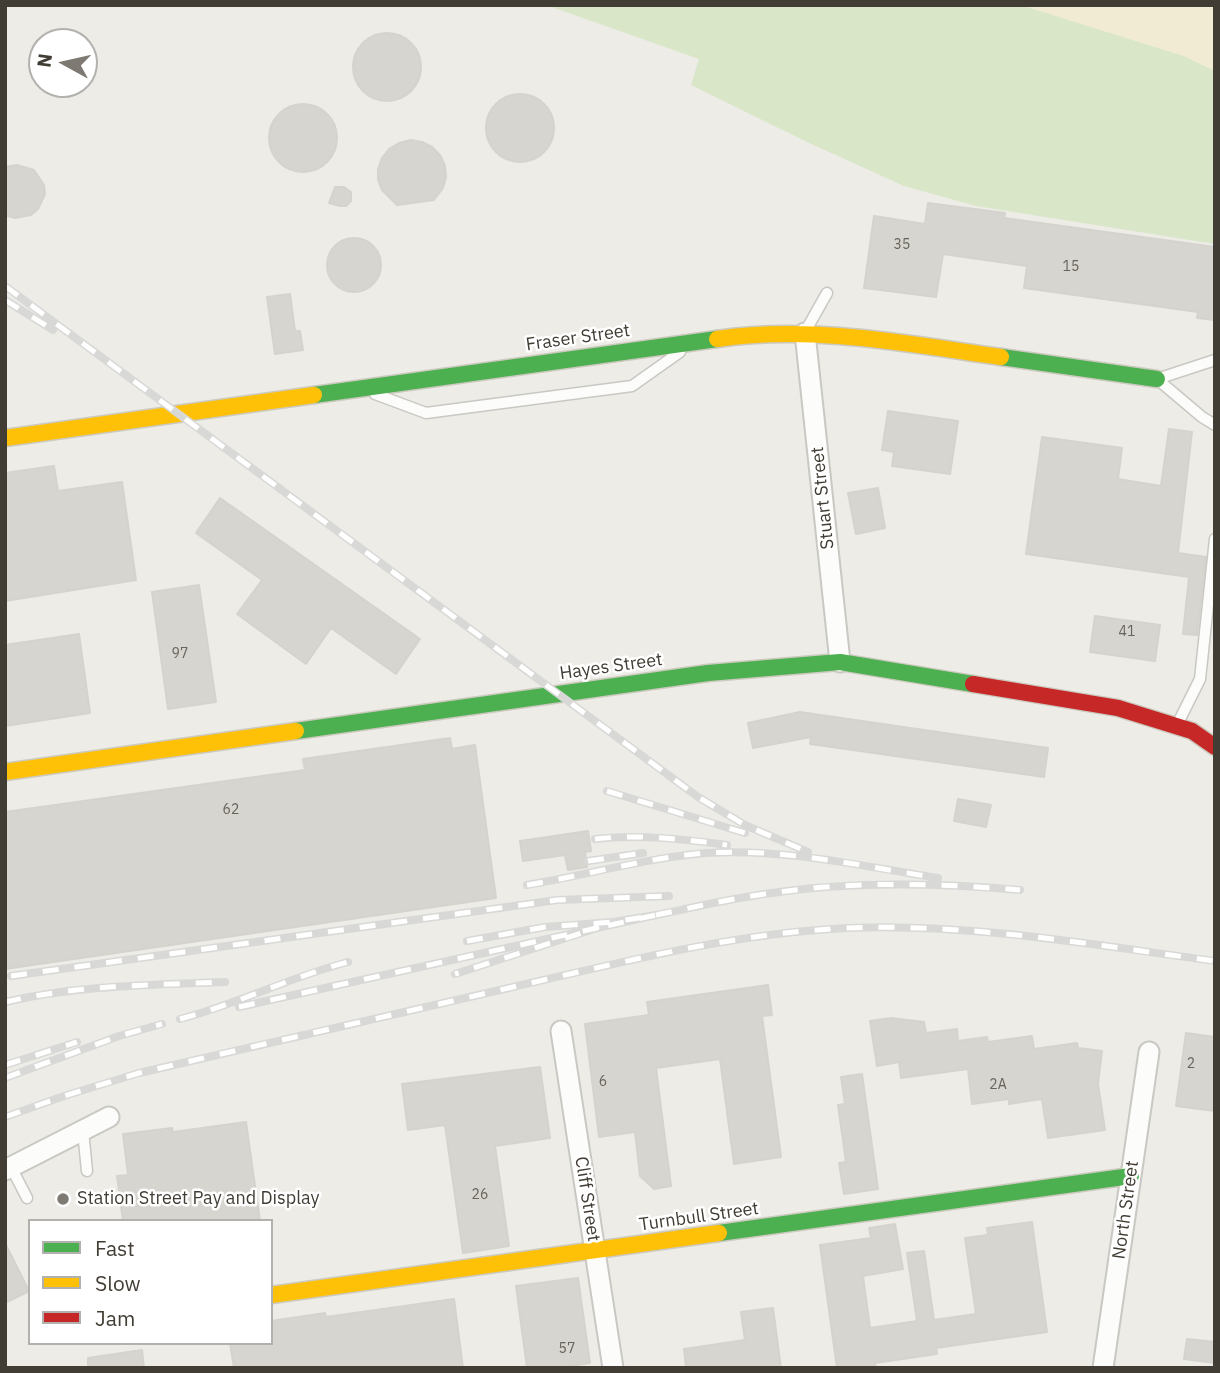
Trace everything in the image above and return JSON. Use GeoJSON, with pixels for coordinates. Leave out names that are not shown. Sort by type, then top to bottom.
{"type":"FeatureCollection","features":[{"type":"Feature","properties":{"kind":"street","name":"Fraser Street"},"geometry":{"type":"LineString","coordinates":[[5,438],[736,336],[805,333],[892,341],[1157,379]]}},
{"type":"Feature","properties":{"kind":"street","name":"Stuart Street"},"geometry":{"type":"LineString","coordinates":[[805,333],[841,662]]}},
{"type":"Feature","properties":{"kind":"street","name":"Hayes Street"},"geometry":{"type":"LineString","coordinates":[[5,772],[708,673],[841,662],[1118,708],[1192,731],[1215,747]]}},
{"type":"Feature","properties":{"kind":"street","name":"Cliff Street"},"geometry":{"type":"LineString","coordinates":[[561,1031],[613,1368]]}},
{"type":"Feature","properties":{"kind":"street","name":"North Street"},"geometry":{"type":"LineString","coordinates":[[1103,1368],[1149,1052]]}},
{"type":"Feature","properties":{"kind":"street"},"geometry":{"type":"LineString","coordinates":[[8,1169],[109,1117]]}},
{"type":"Feature","properties":{"kind":"street","name":"Turnbull Street"},"geometry":{"type":"LineString","coordinates":[[273,1294],[1131,1176]]}},
{"type":"Feature","properties":{"kind":"lane"},"geometry":{"type":"LineString","coordinates":[[805,333],[827,293]]}},
{"type":"Feature","properties":{"kind":"lane"},"geometry":{"type":"LineString","coordinates":[[360,388],[426,412],[632,386],[694,341]]}},
{"type":"Feature","properties":{"kind":"lane"},"geometry":{"type":"LineString","coordinates":[[1157,379],[1215,360]]}},
{"type":"Feature","properties":{"kind":"lane"},"geometry":{"type":"LineString","coordinates":[[1157,379],[1215,425]]}},
{"type":"Feature","properties":{"kind":"lane"},"geometry":{"type":"LineString","coordinates":[[1177,725],[1200,679],[1215,539]]}},
{"type":"Feature","properties":{"kind":"lane"},"geometry":{"type":"LineString","coordinates":[[83,1131],[88,1171]]}},
{"type":"Feature","properties":{"kind":"lane"},"geometry":{"type":"LineString","coordinates":[[8,1169],[27,1198]]}},
{"type":"Feature","properties":{"kind":"green space"},"geometry":{"type":"Polygon","coordinates":[[[546,5],[1021,5],[1184,56],[1215,71],[1215,244],[976,206],[904,186],[691,85],[699,59],[546,5]]]}},
{"type":"Feature","properties":{"kind":"sand"},"geometry":{"type":"Polygon","coordinates":[[[1021,5],[1215,5],[1215,71],[1184,56],[1021,5]]]}},
{"type":"Feature","properties":{"kind":"building"},"geometry":{"type":"Polygon","coordinates":[[[387,33],[400,36],[411,43],[418,54],[421,67],[418,80],[411,91],[400,98],[387,101],[374,98],[363,91],[356,80],[353,67],[356,54],[363,43],[374,36],[387,33]]]}},
{"type":"Feature","properties":{"kind":"building"},"geometry":{"type":"Polygon","coordinates":[[[520,94],[533,97],[544,104],[551,115],[554,128],[551,141],[544,152],[533,159],[520,162],[507,159],[496,152],[489,141],[486,128],[489,115],[496,104],[507,97],[520,94]]]}},
{"type":"Feature","properties":{"kind":"building"},"geometry":{"type":"Polygon","coordinates":[[[303,104],[316,107],[327,114],[334,125],[337,138],[334,151],[327,162],[316,169],[303,172],[290,169],[279,162],[272,151],[269,138],[272,125],[279,114],[290,107],[303,104]]]}},
{"type":"Feature","properties":{"kind":"building"},"geometry":{"type":"Polygon","coordinates":[[[411,140],[432,147],[440,155],[446,177],[443,188],[434,200],[397,205],[382,190],[378,169],[389,149],[411,140]]]}},
{"type":"Feature","properties":{"kind":"building"},"geometry":{"type":"Polygon","coordinates":[[[17,165],[34,170],[44,185],[45,194],[38,209],[31,215],[15,218],[5,215],[5,167],[17,165]]]}},
{"type":"Feature","properties":{"kind":"building"},"geometry":{"type":"Polygon","coordinates":[[[335,187],[344,187],[351,192],[351,201],[346,206],[329,203],[335,187]]]}},
{"type":"Feature","properties":{"kind":"building"},"geometry":{"type":"Polygon","coordinates":[[[928,203],[1005,213],[1004,218],[1215,247],[1215,320],[1197,318],[1198,312],[1024,288],[1027,266],[943,254],[936,297],[864,288],[874,216],[925,224],[928,203]]]}},
{"type":"Feature","properties":{"kind":"building"},"geometry":{"type":"Polygon","coordinates":[[[354,238],[373,246],[381,265],[373,284],[354,292],[335,284],[327,265],[335,246],[354,238]]]}},
{"type":"Feature","properties":{"kind":"building"},"geometry":{"type":"Polygon","coordinates":[[[290,294],[295,331],[300,331],[303,350],[275,354],[267,297],[290,294]]]}},
{"type":"Feature","properties":{"kind":"building"},"geometry":{"type":"Polygon","coordinates":[[[888,411],[958,421],[950,474],[892,466],[894,452],[882,450],[888,411]]]}},
{"type":"Feature","properties":{"kind":"building"},"geometry":{"type":"Polygon","coordinates":[[[1169,429],[1192,432],[1178,553],[1206,557],[1197,635],[1183,634],[1189,577],[1026,554],[1042,437],[1122,448],[1118,479],[1161,486],[1169,429]]]}},
{"type":"Feature","properties":{"kind":"building"},"geometry":{"type":"Polygon","coordinates":[[[54,466],[58,491],[122,482],[136,580],[5,601],[5,473],[54,466]]]}},
{"type":"Feature","properties":{"kind":"building"},"geometry":{"type":"Polygon","coordinates":[[[878,488],[885,528],[856,534],[848,493],[878,488]]]}},
{"type":"Feature","properties":{"kind":"building"},"geometry":{"type":"Polygon","coordinates":[[[220,498],[420,639],[396,674],[331,628],[306,664],[237,614],[262,580],[196,533],[220,498]]]}},
{"type":"Feature","properties":{"kind":"building"},"geometry":{"type":"Polygon","coordinates":[[[199,585],[216,702],[168,709],[152,592],[199,585]]]}},
{"type":"Feature","properties":{"kind":"building"},"geometry":{"type":"Polygon","coordinates":[[[1095,616],[1160,625],[1155,661],[1090,652],[1095,616]]]}},
{"type":"Feature","properties":{"kind":"building"},"geometry":{"type":"Polygon","coordinates":[[[79,634],[90,713],[5,726],[5,645],[79,634]]]}},
{"type":"Feature","properties":{"kind":"building"},"geometry":{"type":"Polygon","coordinates":[[[800,712],[1048,748],[1044,777],[810,744],[811,737],[753,748],[748,723],[800,712]]]}},
{"type":"Feature","properties":{"kind":"building"},"geometry":{"type":"Polygon","coordinates":[[[450,738],[452,749],[475,745],[496,898],[5,969],[5,812],[305,770],[303,759],[450,738]]]}},
{"type":"Feature","properties":{"kind":"building"},"geometry":{"type":"Polygon","coordinates":[[[958,799],[991,805],[986,827],[954,821],[958,799]]]}},
{"type":"Feature","properties":{"kind":"building"},"geometry":{"type":"Polygon","coordinates":[[[588,831],[591,851],[585,852],[587,867],[568,870],[565,855],[523,861],[520,841],[588,831]]]}},
{"type":"Feature","properties":{"kind":"building"},"geometry":{"type":"Polygon","coordinates":[[[768,985],[772,1015],[762,1016],[781,1157],[734,1164],[720,1059],[656,1068],[671,1186],[654,1189],[640,1176],[635,1132],[599,1137],[585,1024],[649,1015],[647,1002],[768,985]]]}},
{"type":"Feature","properties":{"kind":"building"},"geometry":{"type":"Polygon","coordinates":[[[891,1018],[924,1022],[926,1033],[957,1029],[958,1041],[987,1037],[988,1042],[1032,1036],[1034,1049],[1077,1043],[1078,1048],[1102,1051],[1098,1084],[1105,1130],[1048,1138],[1042,1099],[1009,1104],[1009,1099],[972,1104],[968,1069],[901,1078],[899,1062],[877,1066],[870,1021],[891,1018]]]}},
{"type":"Feature","properties":{"kind":"building"},"geometry":{"type":"Polygon","coordinates":[[[1186,1033],[1215,1037],[1215,1111],[1176,1106],[1186,1033]]]}},
{"type":"Feature","properties":{"kind":"building"},"geometry":{"type":"Polygon","coordinates":[[[540,1067],[550,1138],[495,1146],[509,1246],[463,1253],[445,1125],[408,1130],[402,1084],[540,1067]]]}},
{"type":"Feature","properties":{"kind":"building"},"geometry":{"type":"Polygon","coordinates":[[[862,1074],[878,1189],[844,1194],[839,1163],[846,1162],[838,1105],[845,1104],[841,1077],[862,1074]]]}},
{"type":"Feature","properties":{"kind":"building"},"geometry":{"type":"Polygon","coordinates":[[[246,1122],[260,1219],[123,1219],[117,1176],[128,1175],[123,1134],[172,1128],[173,1132],[246,1122]]]}},
{"type":"Feature","properties":{"kind":"building"},"geometry":{"type":"Polygon","coordinates":[[[1032,1222],[1047,1332],[936,1348],[937,1354],[875,1363],[876,1368],[837,1368],[820,1245],[871,1238],[869,1228],[895,1224],[903,1269],[863,1276],[870,1328],[917,1321],[907,1253],[924,1251],[934,1320],[976,1314],[965,1238],[988,1235],[987,1228],[1032,1222]]]}},
{"type":"Feature","properties":{"kind":"building"},"geometry":{"type":"Polygon","coordinates":[[[5,1243],[28,1292],[5,1303],[5,1243]]]}},
{"type":"Feature","properties":{"kind":"building"},"geometry":{"type":"Polygon","coordinates":[[[578,1278],[590,1363],[558,1368],[527,1368],[516,1286],[578,1278]]]}},
{"type":"Feature","properties":{"kind":"building"},"geometry":{"type":"Polygon","coordinates":[[[454,1299],[463,1368],[234,1368],[230,1345],[273,1345],[273,1321],[325,1313],[326,1317],[454,1299]]]}},
{"type":"Feature","properties":{"kind":"building"},"geometry":{"type":"Polygon","coordinates":[[[773,1308],[781,1368],[686,1368],[684,1349],[745,1340],[741,1312],[773,1308]]]}},
{"type":"Feature","properties":{"kind":"building"},"geometry":{"type":"Polygon","coordinates":[[[1187,1339],[1215,1342],[1215,1363],[1184,1359],[1187,1339]]]}},
{"type":"Feature","properties":{"kind":"building"},"geometry":{"type":"Polygon","coordinates":[[[142,1350],[144,1368],[88,1368],[88,1358],[142,1350]]]}},
{"type":"Feature","properties":{"kind":"railway"},"geometry":{"type":"LineString","coordinates":[[5,286],[698,797],[745,825],[808,852]]}},
{"type":"Feature","properties":{"kind":"railway"},"geometry":{"type":"LineString","coordinates":[[5,300],[53,330]]}},
{"type":"Feature","properties":{"kind":"railway"},"geometry":{"type":"LineString","coordinates":[[607,791],[745,833]]}},
{"type":"Feature","properties":{"kind":"railway"},"geometry":{"type":"LineString","coordinates":[[595,839],[645,837],[727,845]]}},
{"type":"Feature","properties":{"kind":"railway"},"geometry":{"type":"LineString","coordinates":[[527,885],[661,859],[735,852],[822,859],[938,878]]}},
{"type":"Feature","properties":{"kind":"railway"},"geometry":{"type":"LineString","coordinates":[[588,861],[643,853]]}},
{"type":"Feature","properties":{"kind":"railway"},"geometry":{"type":"LineString","coordinates":[[656,915],[757,895],[834,886],[927,885],[1020,890]]}},
{"type":"Feature","properties":{"kind":"railway"},"geometry":{"type":"LineString","coordinates":[[11,976],[557,900],[669,896]]}},
{"type":"Feature","properties":{"kind":"railway"},"geometry":{"type":"LineString","coordinates":[[467,941],[545,927],[613,922],[656,915],[597,928]]}},
{"type":"Feature","properties":{"kind":"railway"},"geometry":{"type":"LineString","coordinates":[[239,1007],[597,928],[455,974]]}},
{"type":"Feature","properties":{"kind":"railway"},"geometry":{"type":"LineString","coordinates":[[5,1117],[139,1073],[638,959],[763,936],[848,928],[940,929],[1078,942],[1215,961]]}},
{"type":"Feature","properties":{"kind":"railway"},"geometry":{"type":"LineString","coordinates":[[180,1019],[348,962]]}},
{"type":"Feature","properties":{"kind":"railway"},"geometry":{"type":"LineString","coordinates":[[5,1002],[87,989],[225,982]]}},
{"type":"Feature","properties":{"kind":"railway"},"geometry":{"type":"LineString","coordinates":[[5,1078],[119,1036],[162,1024]]}},
{"type":"Feature","properties":{"kind":"railway"},"geometry":{"type":"LineString","coordinates":[[5,1065],[77,1042]]}},
{"type":"Feature","properties":{"kind":"traffic: fast"},"geometry":{"type":"LineString","coordinates":[[314,395],[717,339]]}},
{"type":"Feature","properties":{"kind":"traffic: fast"},"geometry":{"type":"LineString","coordinates":[[1001,357],[1157,379]]}},
{"type":"Feature","properties":{"kind":"traffic: fast"},"geometry":{"type":"LineString","coordinates":[[296,731],[708,673],[840,662],[973,684]]}},
{"type":"Feature","properties":{"kind":"traffic: fast"},"geometry":{"type":"LineString","coordinates":[[719,1233],[1131,1176]]}},
{"type":"Feature","properties":{"kind":"traffic: slow"},"geometry":{"type":"LineString","coordinates":[[717,339],[753,335],[824,335],[1001,357]]}},
{"type":"Feature","properties":{"kind":"traffic: slow"},"geometry":{"type":"LineString","coordinates":[[5,438],[314,395]]}},
{"type":"Feature","properties":{"kind":"traffic: slow"},"geometry":{"type":"LineString","coordinates":[[5,772],[296,731]]}},
{"type":"Feature","properties":{"kind":"traffic: slow"},"geometry":{"type":"LineString","coordinates":[[273,1295],[719,1233]]}},
{"type":"Feature","properties":{"kind":"traffic: jam"},"geometry":{"type":"LineString","coordinates":[[973,684],[1118,708],[1192,731],[1215,747]]}},
{"type":"Feature","properties":{"kind":"place","name":"Station Street Pay and Display"},"geometry":{"type":"Point","coordinates":[63,1199]}}]}
